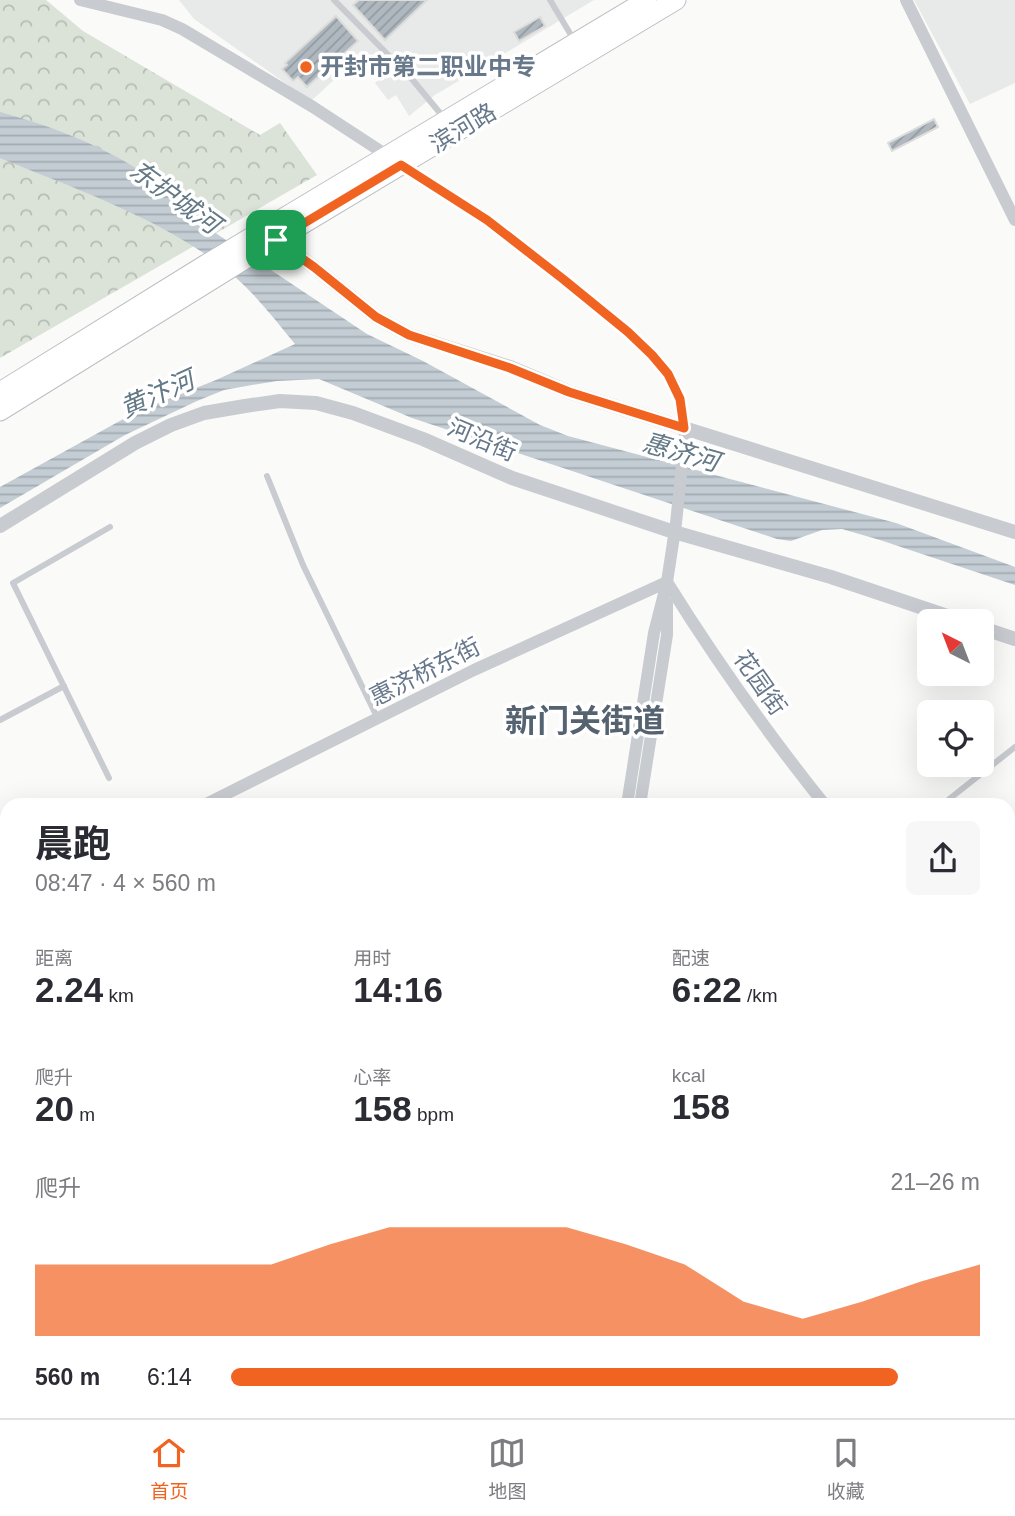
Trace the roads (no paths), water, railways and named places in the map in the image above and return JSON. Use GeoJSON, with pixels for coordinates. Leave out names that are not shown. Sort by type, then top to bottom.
{"type":"FeatureCollection","features":[{"type":"Feature","properties":{"kind":"main road","name":"滨河路"},"geometry":{"type":"LineString","coordinates":[[394,161],[447,121],[647,0]]}},
{"type":"Feature","properties":{"kind":"main road","name":"滨河路"},"geometry":{"type":"LineString","coordinates":[[0,393],[394,161],[676,0]]}},
{"type":"Feature","properties":{"kind":"main road","name":"滨河路"},"geometry":{"type":"LineString","coordinates":[[0,411],[212,270]]}},
{"type":"Feature","properties":{"kind":"street"},"geometry":{"type":"LineString","coordinates":[[80,0],[162,20],[182,29],[313,107],[487,220],[628,332],[668,374],[680,399],[684,453],[667,582],[654,633],[628,798]]}},
{"type":"Feature","properties":{"kind":"street"},"geometry":{"type":"LineString","coordinates":[[906,0],[1015,220]]}},
{"type":"Feature","properties":{"kind":"street"},"geometry":{"type":"LineString","coordinates":[[271,235],[376,317],[409,335],[510,368],[569,392],[1015,532]]}},
{"type":"Feature","properties":{"kind":"street","name":"河沿街"},"geometry":{"type":"LineString","coordinates":[[0,526],[135,443],[172,425],[204,413],[280,401],[316,403],[353,413],[423,439],[512,478],[926,609]]}},
{"type":"Feature","properties":{"kind":"street"},"geometry":{"type":"LineString","coordinates":[[641,798],[667,635],[667,582]]}},
{"type":"Feature","properties":{"kind":"street","name":"惠济桥东街"},"geometry":{"type":"LineString","coordinates":[[218,798],[474,670],[667,582]]}},
{"type":"Feature","properties":{"kind":"street","name":"花园街"},"geometry":{"type":"LineString","coordinates":[[667,582],[697,631],[759,719],[820,798]]}},
{"type":"Feature","properties":{"kind":"street"},"geometry":{"type":"LineString","coordinates":[[994,632],[1015,639]]}},
{"type":"Feature","properties":{"kind":"lane"},"geometry":{"type":"LineString","coordinates":[[334,0],[411,78],[447,121]]}},
{"type":"Feature","properties":{"kind":"lane"},"geometry":{"type":"LineString","coordinates":[[550,0],[576,44]]}},
{"type":"Feature","properties":{"kind":"lane"},"geometry":{"type":"LineString","coordinates":[[267,476],[303,565],[378,719]]}},
{"type":"Feature","properties":{"kind":"lane"},"geometry":{"type":"LineString","coordinates":[[108,778],[13,583],[110,527]]}},
{"type":"Feature","properties":{"kind":"lane"},"geometry":{"type":"LineString","coordinates":[[0,720],[64,686]]}},
{"type":"Feature","properties":{"kind":"lane"},"geometry":{"type":"LineString","coordinates":[[951,798],[1015,747]]}},
{"type":"Feature","properties":{"kind":"place","name":"开封市第二职业中专"},"geometry":{"type":"Point","coordinates":[306,67]}},
{"type":"Feature","properties":{"kind":"district","name":"新门关街道"},"geometry":{"type":"Point","coordinates":[585,721]}},
{"type":"Feature","properties":{"kind":"water label","name":"东护城河"},"geometry":{"type":"Point","coordinates":[175,197]}},
{"type":"Feature","properties":{"kind":"water label","name":"黄汴河"},"geometry":{"type":"Point","coordinates":[157,394]}},
{"type":"Feature","properties":{"kind":"water label","name":"惠济河"},"geometry":{"type":"Point","coordinates":[681,452]}}]}
